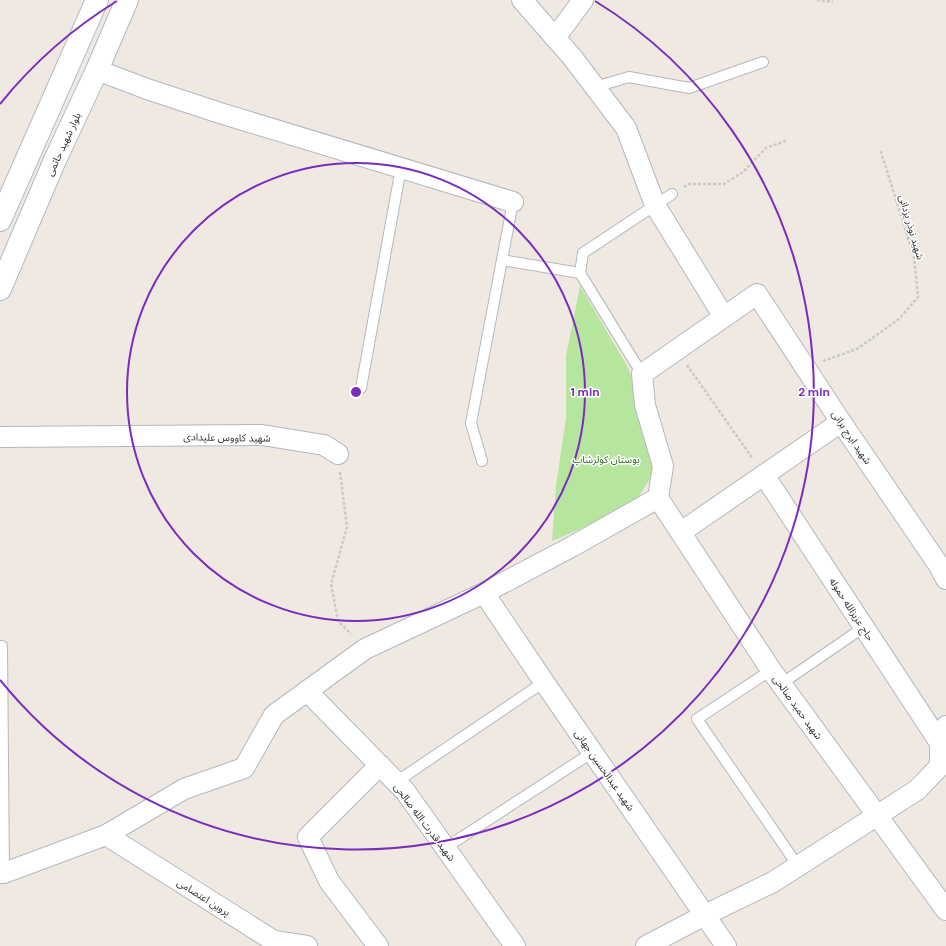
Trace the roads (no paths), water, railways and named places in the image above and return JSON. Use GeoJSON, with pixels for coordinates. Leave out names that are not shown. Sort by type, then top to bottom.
{"type":"FeatureCollection","features":[{"type":"Feature","properties":{"kind":"main road"},"geometry":{"type":"LineString","coordinates":[[0,220],[96,0]]}},
{"type":"Feature","properties":{"kind":"main road","name":"بلوار شهید حاتمی"},"geometry":{"type":"LineString","coordinates":[[0,289],[55,160],[97,70],[127,0]]}},
{"type":"Feature","properties":{"kind":"street"},"geometry":{"type":"LineString","coordinates":[[2,873],[106,835],[184,789],[244,768],[274,715],[365,649],[484,593],[573,546],[658,498],[663,466],[645,405],[642,374],[724,317],[655,205],[626,128],[572,57],[522,0]]}},
{"type":"Feature","properties":{"kind":"street"},"geometry":{"type":"LineString","coordinates":[[555,38],[583,0]]}},
{"type":"Feature","properties":{"kind":"street"},"geometry":{"type":"LineString","coordinates":[[97,70],[147,89],[220,113],[512,202]]}},
{"type":"Feature","properties":{"kind":"street","name":"شهید ایرج براتی"},"geometry":{"type":"LineString","coordinates":[[724,317],[757,294],[938,564],[946,580]]}},
{"type":"Feature","properties":{"kind":"street"},"geometry":{"type":"LineString","coordinates":[[681,532],[842,422]]}},
{"type":"Feature","properties":{"kind":"street","name":"شهید کاووس علیدادی"},"geometry":{"type":"LineString","coordinates":[[0,437],[262,435],[324,445],[338,454]]}},
{"type":"Feature","properties":{"kind":"street","name":"حاج عزیزالله حموله"},"geometry":{"type":"LineString","coordinates":[[764,475],[864,627],[943,735]]}},
{"type":"Feature","properties":{"kind":"street","name":"شهید حمید صالحی"},"geometry":{"type":"LineString","coordinates":[[658,498],[776,677],[946,910]]}},
{"type":"Feature","properties":{"kind":"street","name":"شهید عبدالحسین جهانی"},"geometry":{"type":"LineString","coordinates":[[484,593],[726,946]]}},
{"type":"Feature","properties":{"kind":"street","name":"شهید قدرت الله صالحی"},"geometry":{"type":"LineString","coordinates":[[307,691],[405,791],[515,946]]}},
{"type":"Feature","properties":{"kind":"street"},"geometry":{"type":"LineString","coordinates":[[646,946],[773,882],[917,790],[940,766],[943,735]]}},
{"type":"Feature","properties":{"kind":"street"},"geometry":{"type":"LineString","coordinates":[[378,946],[329,882],[308,837],[380,765]]}},
{"type":"Feature","properties":{"kind":"street","name":"پروین اعتصامی"},"geometry":{"type":"LineString","coordinates":[[106,835],[272,944],[307,946]]}},
{"type":"Feature","properties":{"kind":"lane"},"geometry":{"type":"LineString","coordinates":[[595,87],[629,76],[689,88],[763,62]]}},
{"type":"Feature","properties":{"kind":"lane"},"geometry":{"type":"LineString","coordinates":[[361,388],[401,168]]}},
{"type":"Feature","properties":{"kind":"lane"},"geometry":{"type":"LineString","coordinates":[[642,374],[580,273],[583,253],[672,194]]}},
{"type":"Feature","properties":{"kind":"lane"},"geometry":{"type":"LineString","coordinates":[[482,461],[471,423],[512,202]]}},
{"type":"Feature","properties":{"kind":"lane"},"geometry":{"type":"LineString","coordinates":[[502,260],[580,273]]}},
{"type":"Feature","properties":{"kind":"lane"},"geometry":{"type":"LineString","coordinates":[[798,866],[697,719],[776,677],[864,627]]}},
{"type":"Feature","properties":{"kind":"lane"},"geometry":{"type":"LineString","coordinates":[[0,646],[2,646],[2,873]]}},
{"type":"Feature","properties":{"kind":"lane"},"geometry":{"type":"LineString","coordinates":[[396,782],[544,682]]}},
{"type":"Feature","properties":{"kind":"lane"},"geometry":{"type":"LineString","coordinates":[[445,848],[593,752]]}},
{"type":"Feature","properties":{"kind":"park label","name":"بوستان کولرشاپ"},"geometry":{"type":"Point","coordinates":[606,459]}}]}
